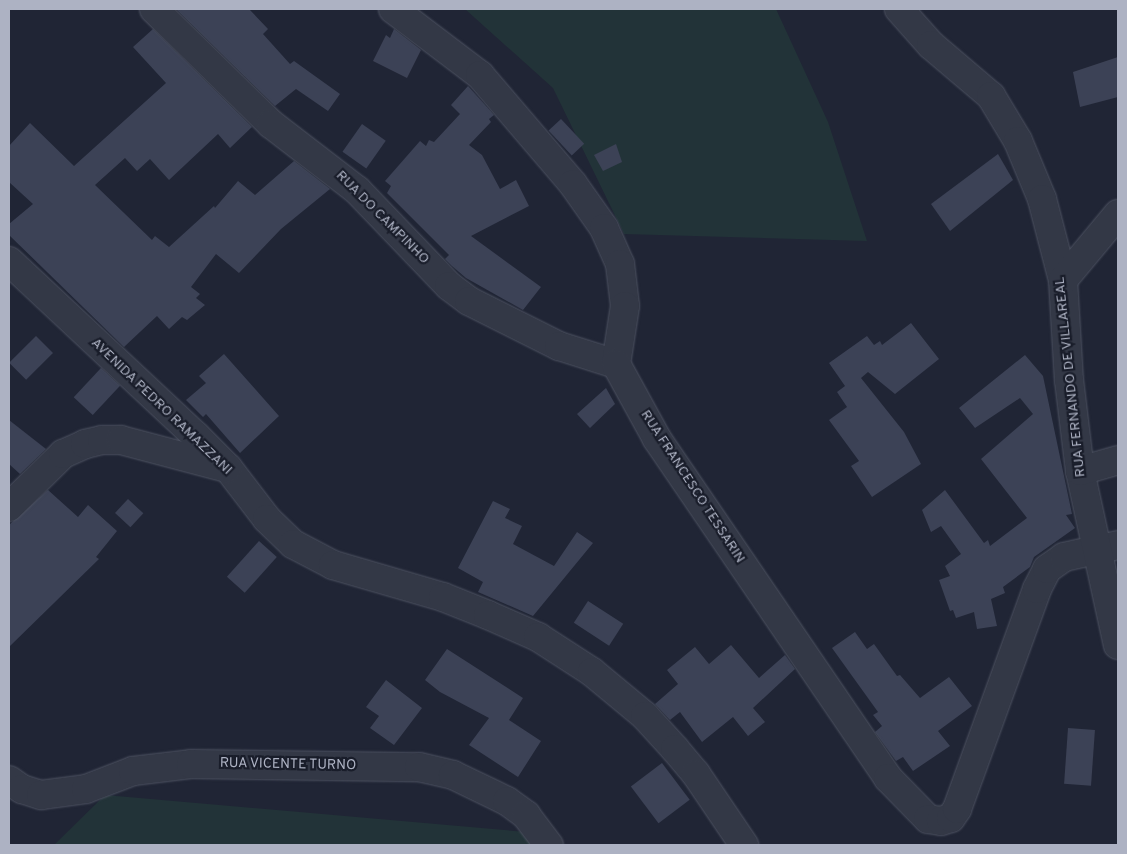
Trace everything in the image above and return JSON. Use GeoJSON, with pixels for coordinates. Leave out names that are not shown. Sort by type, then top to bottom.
{"type":"FeatureCollection","features":[{"type":"Feature","properties":{"kind":"street","name":"RUA DO CAMPINHO"},"geometry":{"type":"LineString","coordinates":[[154,9],[272,124],[358,190],[448,286],[468,301],[559,346],[616,364]]}},
{"type":"Feature","properties":{"kind":"street"},"geometry":{"type":"LineString","coordinates":[[393,9],[480,75],[573,184],[604,228],[620,264],[625,306],[616,364]]}},
{"type":"Feature","properties":{"kind":"street","name":"RUA FERNANDO DE VILLAREAL"},"geometry":{"type":"LineString","coordinates":[[899,9],[931,44],[992,96],[1009,124],[1042,199],[1063,280],[1080,471],[1107,546],[1118,645]]}},
{"type":"Feature","properties":{"kind":"street"},"geometry":{"type":"LineString","coordinates":[[1063,280],[1118,214]]}},
{"type":"Feature","properties":{"kind":"street","name":"AVENIDA PEDRO RAMAZZANI"},"geometry":{"type":"LineString","coordinates":[[9,261],[228,468],[267,519],[293,544],[318,558],[443,597],[488,614],[538,637],[592,672],[645,716],[681,755],[744,845]]}},
{"type":"Feature","properties":{"kind":"street","name":"RUA FRANCESCO TESSARIN"},"geometry":{"type":"LineString","coordinates":[[616,364],[657,439],[888,778],[928,819],[941,821],[951,818],[1037,590],[1047,569],[1064,558],[1107,546]]}},
{"type":"Feature","properties":{"kind":"street"},"geometry":{"type":"LineString","coordinates":[[9,507],[63,454],[85,444],[102,440],[121,440],[228,468]]}},
{"type":"Feature","properties":{"kind":"street"},"geometry":{"type":"LineString","coordinates":[[1080,471],[1118,460]]}},
{"type":"Feature","properties":{"kind":"street","name":"RUA VICENTE TURNO"},"geometry":{"type":"LineString","coordinates":[[9,780],[22,789],[41,795],[86,788],[133,771],[182,765],[419,767],[453,775],[507,801],[526,815],[549,845]]}},
{"type":"Feature","properties":{"kind":"shaded area"},"geometry":{"type":"Polygon","coordinates":[[[465,9],[776,9],[828,122],[867,241],[624,234],[553,88],[465,9]]]}},
{"type":"Feature","properties":{"kind":"shaded area"},"geometry":{"type":"Polygon","coordinates":[[[105,795],[526,832],[536,845],[54,845],[105,795]]]}},
{"type":"Feature","properties":{"kind":"building"},"geometry":{"type":"Polygon","coordinates":[[[176,9],[249,9],[268,29],[263,34],[290,64],[294,61],[340,94],[328,111],[296,89],[275,106],[176,9]]]}},
{"type":"Feature","properties":{"kind":"building"},"geometry":{"type":"Polygon","coordinates":[[[153,29],[252,127],[230,148],[218,134],[169,180],[150,159],[137,171],[125,158],[95,185],[152,240],[155,236],[169,247],[214,206],[215,208],[238,181],[255,195],[294,161],[330,189],[281,229],[239,273],[216,254],[191,287],[200,294],[196,298],[205,305],[187,320],[182,317],[169,329],[157,316],[124,347],[9,235],[9,224],[33,204],[9,182],[9,146],[30,123],[74,166],[166,83],[133,47],[153,29]]]}},
{"type":"Feature","properties":{"kind":"building"},"geometry":{"type":"Polygon","coordinates":[[[394,29],[421,50],[407,78],[373,61],[386,35],[390,38],[394,29]]]}},
{"type":"Feature","properties":{"kind":"building"},"geometry":{"type":"Polygon","coordinates":[[[1118,57],[1118,97],[1080,107],[1073,72],[1118,57]]]}},
{"type":"Feature","properties":{"kind":"building"},"geometry":{"type":"Polygon","coordinates":[[[468,86],[494,115],[489,119],[491,122],[469,145],[482,155],[500,189],[516,180],[529,206],[471,236],[541,287],[523,310],[466,278],[452,266],[445,259],[449,255],[387,193],[391,186],[385,181],[420,141],[426,146],[429,140],[434,142],[460,114],[451,105],[468,86]]]}},
{"type":"Feature","properties":{"kind":"building"},"geometry":{"type":"Polygon","coordinates":[[[561,119],[584,144],[572,155],[549,131],[561,119]]]}},
{"type":"Feature","properties":{"kind":"building"},"geometry":{"type":"Polygon","coordinates":[[[362,124],[386,141],[366,168],[342,152],[362,124]]]}},
{"type":"Feature","properties":{"kind":"building"},"geometry":{"type":"Polygon","coordinates":[[[616,144],[622,162],[603,171],[594,155],[616,144]]]}},
{"type":"Feature","properties":{"kind":"building"},"geometry":{"type":"Polygon","coordinates":[[[998,154],[1013,180],[950,231],[931,204],[998,154]]]}},
{"type":"Feature","properties":{"kind":"building"},"geometry":{"type":"Polygon","coordinates":[[[911,323],[939,359],[895,394],[868,372],[861,378],[904,432],[921,464],[872,497],[851,466],[859,461],[829,420],[847,407],[837,392],[845,386],[829,363],[867,336],[874,345],[880,341],[882,345],[911,323]]]}},
{"type":"Feature","properties":{"kind":"building"},"geometry":{"type":"Polygon","coordinates":[[[36,336],[53,353],[26,380],[9,363],[36,336]]]}},
{"type":"Feature","properties":{"kind":"building"},"geometry":{"type":"Polygon","coordinates":[[[224,354],[279,416],[240,453],[206,414],[203,417],[186,400],[206,383],[199,376],[224,354]]]}},
{"type":"Feature","properties":{"kind":"building"},"geometry":{"type":"Polygon","coordinates":[[[1025,355],[1043,376],[1072,514],[1066,515],[1075,528],[1034,557],[1030,567],[1003,587],[1005,593],[991,599],[997,626],[977,629],[974,612],[956,618],[953,610],[950,611],[939,580],[950,576],[945,566],[961,554],[941,526],[931,532],[922,510],[945,490],[984,543],[988,540],[990,546],[1027,518],[981,459],[1033,414],[1020,398],[975,428],[959,408],[1025,355]]]}},
{"type":"Feature","properties":{"kind":"building"},"geometry":{"type":"Polygon","coordinates":[[[101,368],[120,386],[93,415],[74,397],[101,368]]]}},
{"type":"Feature","properties":{"kind":"building"},"geometry":{"type":"Polygon","coordinates":[[[606,388],[615,404],[590,428],[577,414],[606,388]]]}},
{"type":"Feature","properties":{"kind":"building"},"geometry":{"type":"Polygon","coordinates":[[[9,420],[46,449],[20,474],[9,464],[9,420]]]}},
{"type":"Feature","properties":{"kind":"building"},"geometry":{"type":"Polygon","coordinates":[[[48,490],[78,517],[88,505],[117,531],[96,557],[99,559],[9,647],[9,525],[48,490]]]}},
{"type":"Feature","properties":{"kind":"building"},"geometry":{"type":"Polygon","coordinates":[[[128,499],[143,513],[130,527],[115,513],[128,499]]]}},
{"type":"Feature","properties":{"kind":"building"},"geometry":{"type":"Polygon","coordinates":[[[493,501],[510,509],[505,518],[522,526],[513,544],[554,566],[577,532],[593,543],[533,616],[478,592],[483,582],[458,568],[493,501]]]}},
{"type":"Feature","properties":{"kind":"building"},"geometry":{"type":"Polygon","coordinates":[[[259,541],[277,557],[245,593],[227,577],[259,541]]]}},
{"type":"Feature","properties":{"kind":"building"},"geometry":{"type":"Polygon","coordinates":[[[588,601],[623,624],[609,646],[574,623],[588,601]]]}},
{"type":"Feature","properties":{"kind":"building"},"geometry":{"type":"Polygon","coordinates":[[[855,632],[867,649],[874,644],[897,676],[900,675],[920,698],[949,677],[972,706],[938,731],[950,746],[913,771],[903,757],[896,761],[875,732],[882,726],[873,715],[878,712],[832,648],[855,632]]]}},
{"type":"Feature","properties":{"kind":"building"},"geometry":{"type":"Polygon","coordinates":[[[731,645],[759,678],[785,655],[795,669],[753,708],[765,722],[748,736],[733,717],[702,742],[680,712],[670,720],[655,704],[678,684],[667,670],[695,647],[709,664],[731,645]]]}},
{"type":"Feature","properties":{"kind":"building"},"geometry":{"type":"Polygon","coordinates":[[[447,649],[523,698],[509,720],[541,741],[518,777],[469,745],[489,718],[440,692],[425,680],[447,649]]]}},
{"type":"Feature","properties":{"kind":"building"},"geometry":{"type":"Polygon","coordinates":[[[386,680],[422,708],[394,745],[370,728],[379,716],[366,707],[386,680]]]}},
{"type":"Feature","properties":{"kind":"building"},"geometry":{"type":"Polygon","coordinates":[[[1068,728],[1095,730],[1091,786],[1064,784],[1068,728]]]}},
{"type":"Feature","properties":{"kind":"building"},"geometry":{"type":"Polygon","coordinates":[[[662,763],[690,800],[659,823],[631,786],[662,763]]]}}]}
